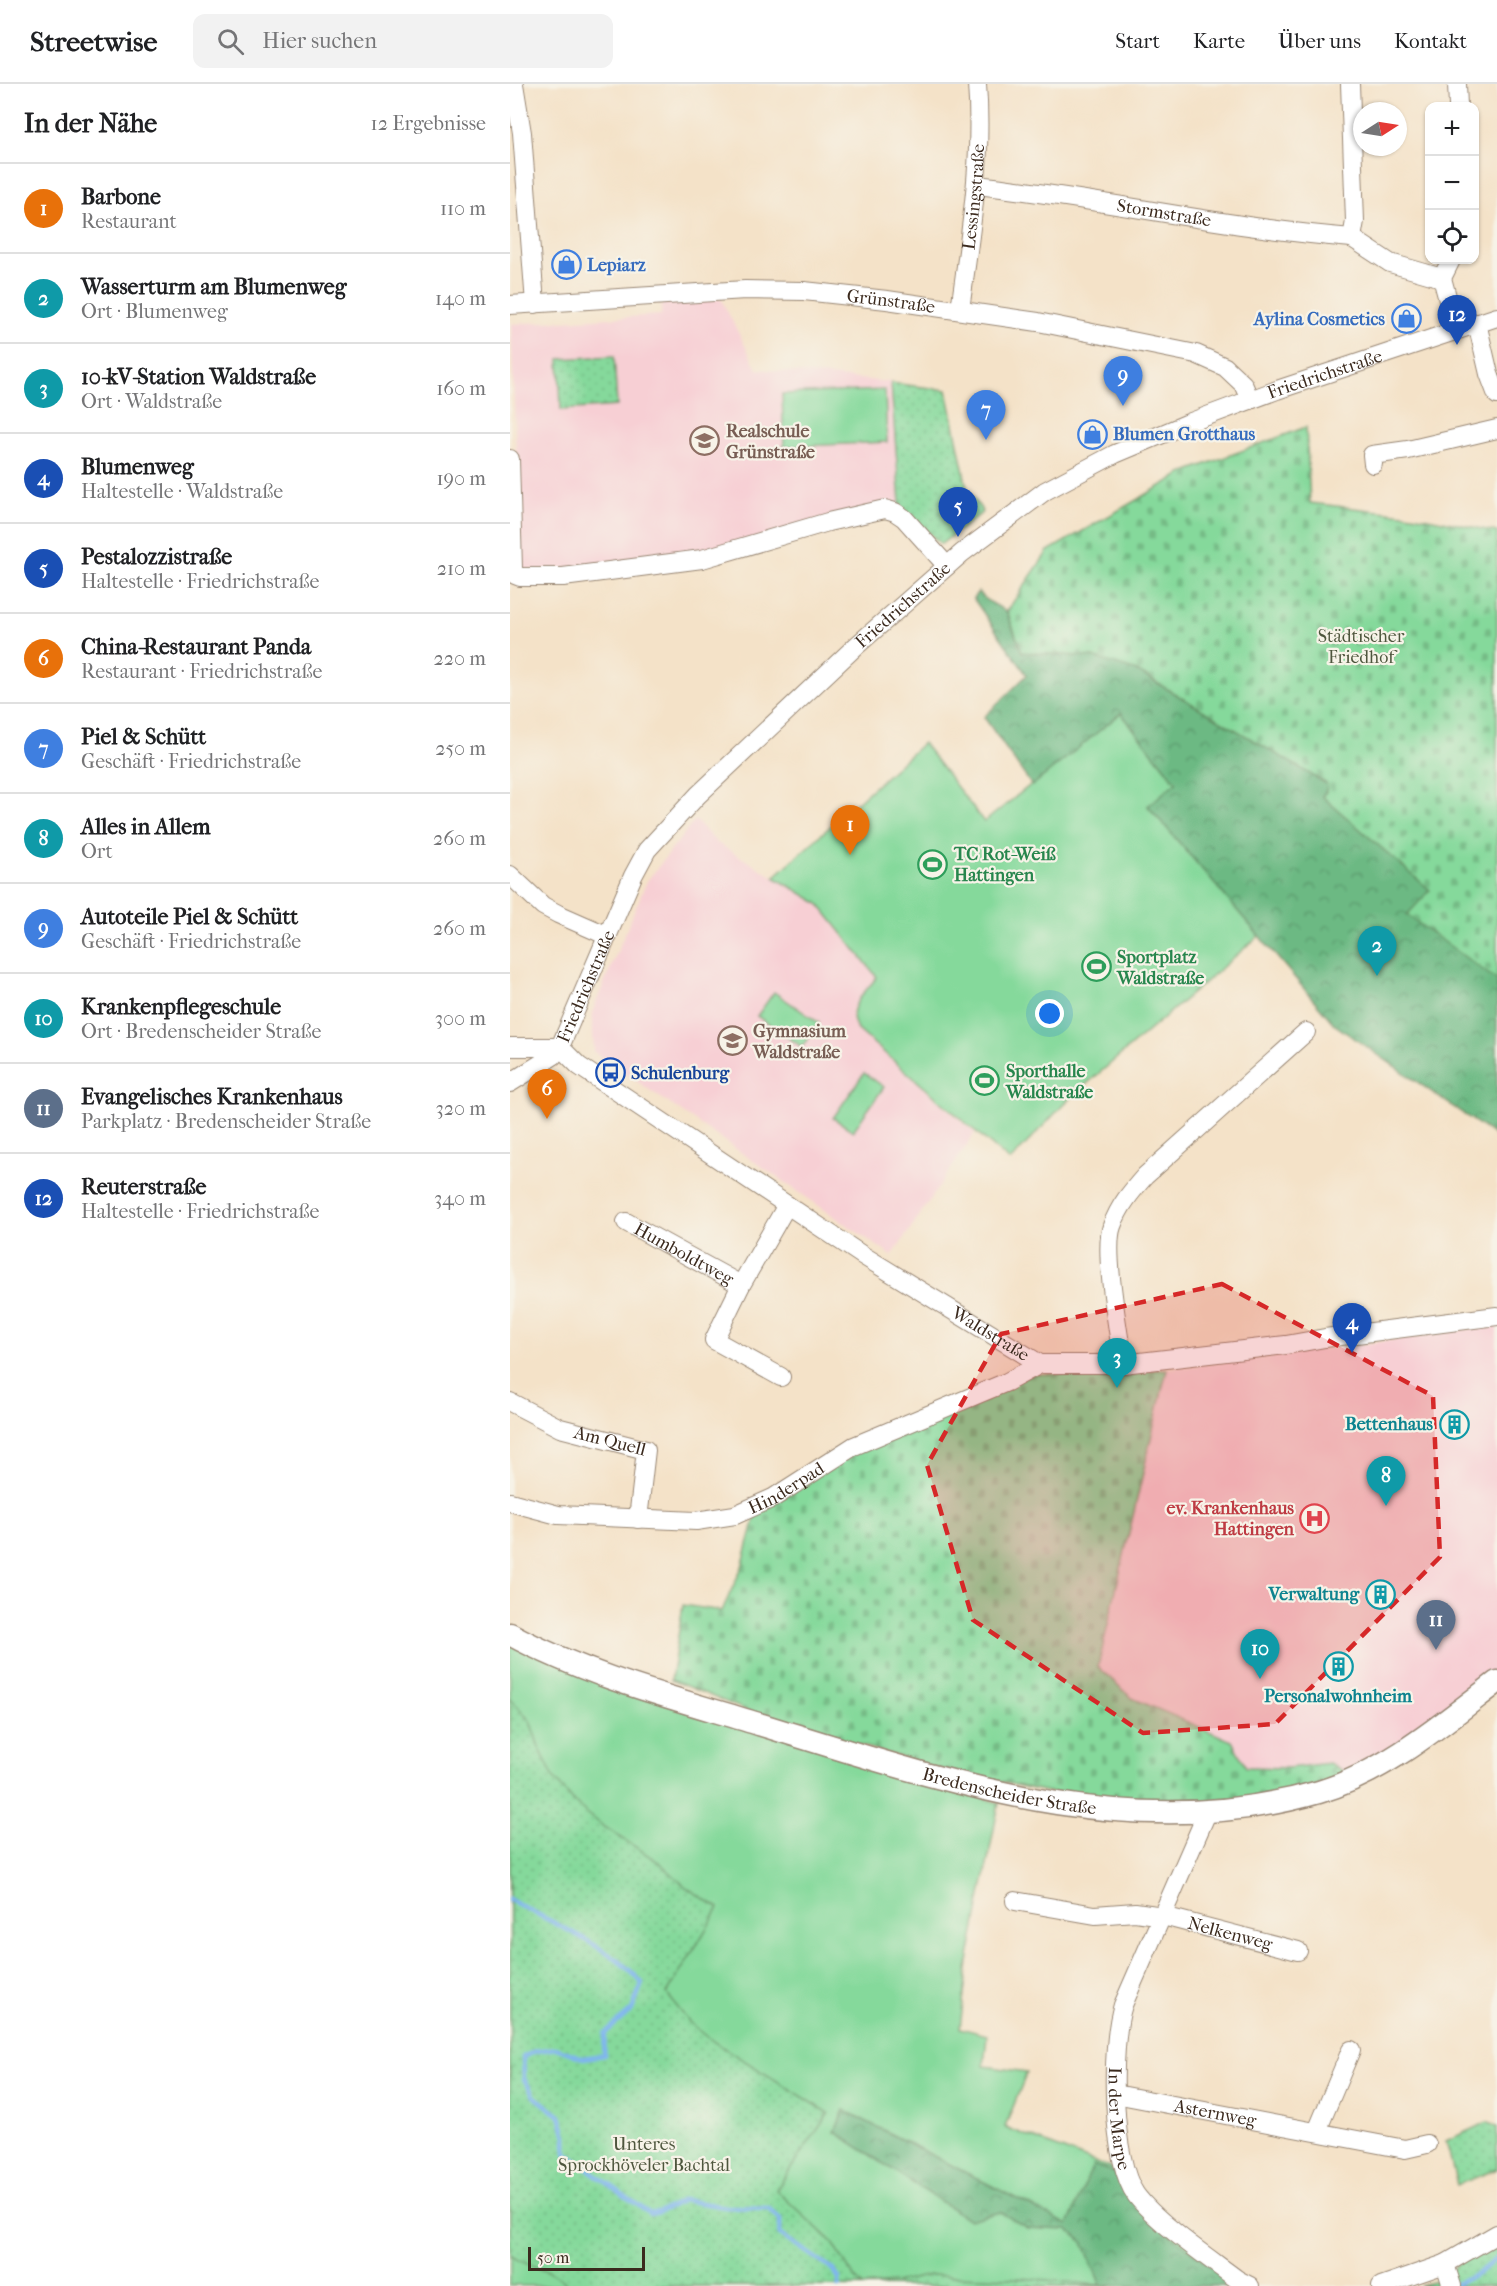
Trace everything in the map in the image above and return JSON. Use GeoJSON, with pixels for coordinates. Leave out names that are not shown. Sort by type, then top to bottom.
{"type":"FeatureCollection","features":[{"type":"Feature","properties":{"kind":"main road","name":"Bredenscheider Straße"},"geometry":{"type":"LineString","coordinates":[[510,1634],[558,1659],[622,1682],[947,1781],[1040,1802],[1085,1808],[1166,1813],[1207,1813],[1297,1798],[1358,1778],[1398,1754],[1497,1682]]}},
{"type":"Feature","properties":{"kind":"street"},"geometry":{"type":"LineString","coordinates":[[514,84],[522,133],[535,304]]}},
{"type":"Feature","properties":{"kind":"street","name":"Lessingstraße"},"geometry":{"type":"LineString","coordinates":[[960,310],[977,185],[979,147],[977,84]]}},
{"type":"Feature","properties":{"kind":"street"},"geometry":{"type":"LineString","coordinates":[[1350,84],[1354,221],[1352,238],[1390,263],[1442,278]]}},
{"type":"Feature","properties":{"kind":"street"},"geometry":{"type":"LineString","coordinates":[[1457,84],[1458,102]]}},
{"type":"Feature","properties":{"kind":"street","name":"Stormstraße"},"geometry":{"type":"LineString","coordinates":[[977,185],[1050,193],[1194,217],[1352,238]]}},
{"type":"Feature","properties":{"kind":"street"},"geometry":{"type":"LineString","coordinates":[[1449,264],[1442,278],[1456,330]]}},
{"type":"Feature","properties":{"kind":"street","name":"Grünstraße"},"geometry":{"type":"LineString","coordinates":[[510,305],[653,294],[775,290],[860,297],[960,310],[1104,334],[1196,354],[1225,367],[1244,384],[1250,400]]}},
{"type":"Feature","properties":{"kind":"street","name":"Friedrichstraße"},"geometry":{"type":"LineString","coordinates":[[510,1083],[553,1056],[561,1047],[633,876],[647,850],[707,787],[855,647],[947,566],[1006,518],[1045,491],[1115,454],[1250,400],[1497,317]]}},
{"type":"Feature","properties":{"kind":"street"},"geometry":{"type":"LineString","coordinates":[[1477,323],[1489,374],[1497,395]]}},
{"type":"Feature","properties":{"kind":"street"},"geometry":{"type":"LineString","coordinates":[[1373,464],[1372,455],[1408,450],[1497,429]]}},
{"type":"Feature","properties":{"kind":"street"},"geometry":{"type":"LineString","coordinates":[[510,459],[513,569],[514,574],[520,577],[563,577],[702,559],[836,520],[885,509],[904,518],[947,566]]}},
{"type":"Feature","properties":{"kind":"street"},"geometry":{"type":"LineString","coordinates":[[510,875],[543,906],[608,936]]}},
{"type":"Feature","properties":{"kind":"street"},"geometry":{"type":"LineString","coordinates":[[1122,1364],[1110,1258],[1111,1228],[1122,1202],[1145,1176],[1306,1032]]}},
{"type":"Feature","properties":{"kind":"street"},"geometry":{"type":"LineString","coordinates":[[510,1047],[561,1047]]}},
{"type":"Feature","properties":{"kind":"street","name":"Waldstraße"},"geometry":{"type":"LineString","coordinates":[[561,1047],[579,1066],[862,1255],[1040,1364],[1122,1364],[1286,1346],[1325,1338],[1497,1316]]}},
{"type":"Feature","properties":{"kind":"street","name":"Humboldtweg"},"geometry":{"type":"LineString","coordinates":[[781,1377],[714,1340],[741,1285],[787,1205]]}},
{"type":"Feature","properties":{"kind":"street","name":"Humboldtweg"},"geometry":{"type":"LineString","coordinates":[[626,1222],[741,1285]]}},
{"type":"Feature","properties":{"kind":"street","name":"Hinderpad"},"geometry":{"type":"LineString","coordinates":[[510,1502],[558,1515],[696,1521],[723,1518],[748,1511],[773,1498],[854,1446],[1007,1382],[1040,1364]]}},
{"type":"Feature","properties":{"kind":"street","name":"Am Quell"},"geometry":{"type":"LineString","coordinates":[[510,1402],[560,1428],[646,1450],[638,1519]]}},
{"type":"Feature","properties":{"kind":"street","name":"In der Marpe"},"geometry":{"type":"LineString","coordinates":[[1207,1813],[1119,2016],[1114,2066],[1115,2094],[1124,2160],[1136,2194],[1168,2225],[1241,2284]]}},
{"type":"Feature","properties":{"kind":"street"},"geometry":{"type":"LineString","coordinates":[[1015,1901],[1095,1915],[1135,1912],[1163,1916]]}},
{"type":"Feature","properties":{"kind":"street","name":"Nelkenweg"},"geometry":{"type":"LineString","coordinates":[[1163,1916],[1298,1951]]}},
{"type":"Feature","properties":{"kind":"street"},"geometry":{"type":"LineString","coordinates":[[1317,2131],[1351,2050]]}},
{"type":"Feature","properties":{"kind":"street","name":"Asternweg"},"geometry":{"type":"LineString","coordinates":[[1115,2094],[1405,2149],[1427,2144]]}},
{"type":"Feature","properties":{"kind":"street"},"geometry":{"type":"LineString","coordinates":[[1380,2286],[1449,2276],[1497,2234]]}},
{"type":"Feature","properties":{"kind":"highlighted area"},"geometry":{"type":"Polygon","coordinates":[[[1222,1284],[1433,1396],[1440,1557],[1275,1724],[1143,1733],[973,1620],[927,1465],[1001,1334],[1222,1284]]]}},
{"type":"Feature","properties":{"kind":"shaded area","name":"Realschule Grünstraße"},"geometry":{"type":"Polygon","coordinates":[[[721,299],[757,369],[890,382],[901,508],[699,555],[642,563],[521,571],[511,324],[661,315],[662,301],[721,299]]]}},
{"type":"Feature","properties":{"kind":"shaded area","name":"Gymnasium Waldstraße"},"geometry":{"type":"Polygon","coordinates":[[[695,820],[717,843],[818,903],[877,978],[852,1010],[852,1021],[858,1030],[975,1133],[892,1256],[594,1052],[592,1019],[594,1007],[647,881],[695,820]]]}},
{"type":"Feature","properties":{"kind":"shaded area","name":"ev. Krankenhaus Hattingen"},"geometry":{"type":"Polygon","coordinates":[[[1497,1325],[1497,1672],[1407,1738],[1346,1773],[1329,1763],[1288,1768],[1246,1767],[1232,1741],[1132,1698],[1098,1667],[1167,1369],[1265,1358],[1497,1325]]]}},
{"type":"Feature","properties":{"kind":"green space"},"geometry":{"type":"Polygon","coordinates":[[[614,356],[617,406],[561,410],[559,359],[614,356]]]}},
{"type":"Feature","properties":{"kind":"green space"},"geometry":{"type":"Polygon","coordinates":[[[891,383],[947,390],[967,488],[983,512],[941,544],[898,504],[900,503],[891,383]]]}},
{"type":"Feature","properties":{"kind":"green space"},"geometry":{"type":"Polygon","coordinates":[[[885,390],[887,442],[784,447],[782,394],[885,390]]]}},
{"type":"Feature","properties":{"kind":"green space","name":"Städtischer Friedhof"},"geometry":{"type":"Polygon","coordinates":[[[1306,427],[1310,503],[1413,515],[1497,532],[1497,980],[1407,915],[1430,890],[1322,796],[1326,792],[1327,784],[1137,671],[1093,657],[1022,652],[1007,611],[1048,551],[1185,472],[1306,427]]]}},
{"type":"Feature","properties":{"kind":"green space"},"geometry":{"type":"Polygon","coordinates":[[[978,592],[988,601],[1006,611],[1022,652],[1093,657],[1137,671],[1327,784],[1327,792],[1322,796],[1430,890],[1408,915],[1497,980],[1497,1137],[1335,1025],[1148,806],[1176,782],[1121,713],[1032,786],[984,717],[1027,675],[973,598],[978,592]]]}},
{"type":"Feature","properties":{"kind":"green space"},"geometry":{"type":"Polygon","coordinates":[[[1121,713],[1177,782],[1148,806],[1260,935],[1068,1100],[1010,1161],[858,1030],[854,1022],[854,1009],[861,996],[877,977],[818,903],[774,877],[923,743],[984,822],[1121,713]]]}},
{"type":"Feature","properties":{"kind":"green space"},"geometry":{"type":"Polygon","coordinates":[[[774,992],[819,1023],[802,1047],[757,1016],[774,992]]]}},
{"type":"Feature","properties":{"kind":"green space"},"geometry":{"type":"Polygon","coordinates":[[[864,1073],[884,1087],[853,1131],[833,1118],[864,1073]]]}},
{"type":"Feature","properties":{"kind":"green space"},"geometry":{"type":"Polygon","coordinates":[[[1167,1369],[1098,1667],[1132,1698],[1232,1741],[1246,1767],[1288,1768],[1329,1763],[1346,1773],[1320,1785],[1226,1804],[1071,1797],[940,1769],[758,1715],[671,1680],[683,1605],[722,1611],[742,1567],[756,1515],[854,1450],[1031,1374],[1088,1374],[1167,1369]]]}},
{"type":"Feature","properties":{"kind":"green space"},"geometry":{"type":"Polygon","coordinates":[[[510,1644],[999,1803],[968,1962],[960,2028],[987,2035],[984,2066],[1027,2072],[1005,2127],[1125,2174],[1233,2280],[1230,2286],[510,2286],[510,1644]]]}},
{"type":"Feature","properties":{"kind":"green space","name":"Unteres Sprockhöveler Bachtal"},"geometry":{"type":"Polygon","coordinates":[[[510,1698],[530,1721],[539,1747],[555,1780],[577,1805],[603,1826],[660,1863],[687,1888],[719,1908],[667,1994],[690,2023],[714,2042],[829,2113],[776,2190],[833,2243],[854,2277],[863,2286],[568,2286],[549,2271],[510,2256],[510,1698]]]}},
{"type":"Feature","properties":{"kind":"green space"},"geometry":{"type":"Polygon","coordinates":[[[844,2110],[1068,2225],[1093,2165],[1115,2173],[1124,2193],[1150,2219],[1229,2280],[1227,2286],[1101,2286],[1083,2242],[1068,2230],[1027,2228],[1000,2212],[969,2220],[835,2132],[844,2110]]]}},
{"type":"Feature","properties":{"kind":"green space"},"geometry":{"type":"Polygon","coordinates":[[[1487,2122],[1497,2127],[1497,2169],[1457,2185],[1446,2141],[1487,2122]]]}},
{"type":"Feature","properties":{"kind":"green space"},"geometry":{"type":"Polygon","coordinates":[[[1497,2234],[1497,2286],[1420,2286],[1439,2279],[1497,2234]]]}},
{"type":"Feature","properties":{"kind":"green space"},"geometry":{"type":"Polygon","coordinates":[[[930,2275],[1036,2279],[1109,2286],[864,2286],[895,2283],[930,2275]]]}},
{"type":"Feature","properties":{"kind":"waterway"},"geometry":{"type":"LineString","coordinates":[[510,1900],[598,1947],[642,1983],[632,2010],[605,2033],[604,2055],[583,2058],[556,2048],[536,2051],[523,2057],[524,2079],[534,2096],[560,2116],[566,2136],[566,2153],[650,2214],[683,2200],[726,2207],[768,2208],[780,2219],[780,2234],[833,2270],[839,2278],[839,2286]]}},
{"type":"Feature","properties":{"kind":"waterway"},"geometry":{"type":"LineString","coordinates":[[1456,2284],[1477,2274],[1497,2258]]}},
{"type":"Feature","properties":{"kind":"place","name":"Lepiarz"},"geometry":{"type":"Point","coordinates":[566,265]}},
{"type":"Feature","properties":{"kind":"place","name":"Aylina Cosmetics"},"geometry":{"type":"Point","coordinates":[1406,319]}},
{"type":"Feature","properties":{"kind":"place","name":"Reuterstraße"},"geometry":{"type":"Point","coordinates":[1457,345]}},
{"type":"Feature","properties":{"kind":"place","name":"Autoteile Piel & Schütt"},"geometry":{"type":"Point","coordinates":[1123,406]}},
{"type":"Feature","properties":{"kind":"place","name":"Blumen Grotthaus"},"geometry":{"type":"Point","coordinates":[1092,434]}},
{"type":"Feature","properties":{"kind":"place","name":"Piel & Schütt"},"geometry":{"type":"Point","coordinates":[986,440]}},
{"type":"Feature","properties":{"kind":"place","name":"Realschule Grünstraße"},"geometry":{"type":"Point","coordinates":[705,441]}},
{"type":"Feature","properties":{"kind":"place","name":"Pestalozzistraße"},"geometry":{"type":"Point","coordinates":[958,537]}},
{"type":"Feature","properties":{"kind":"place","name":"Barbone"},"geometry":{"type":"Point","coordinates":[850,855]}},
{"type":"Feature","properties":{"kind":"place","name":"TC Rot-Weiß Hattingen"},"geometry":{"type":"Point","coordinates":[933,864]}},
{"type":"Feature","properties":{"kind":"place","name":"Sportplatz Waldstraße"},"geometry":{"type":"Point","coordinates":[1096,967]}},
{"type":"Feature","properties":{"kind":"place","name":"Wasserturm am Blumenweg"},"geometry":{"type":"Point","coordinates":[1377,976]}},
{"type":"Feature","properties":{"kind":"place","name":"Gymnasium Waldstraße"},"geometry":{"type":"Point","coordinates":[732,1041]}},
{"type":"Feature","properties":{"kind":"place","name":"Schulenburg"},"geometry":{"type":"Point","coordinates":[610,1073]}},
{"type":"Feature","properties":{"kind":"place","name":"Sporthalle Waldstraße"},"geometry":{"type":"Point","coordinates":[985,1081]}},
{"type":"Feature","properties":{"kind":"place","name":"China-Restaurant Panda"},"geometry":{"type":"Point","coordinates":[547,1119]}},
{"type":"Feature","properties":{"kind":"place","name":"Blumenweg"},"geometry":{"type":"Point","coordinates":[1352,1353]}},
{"type":"Feature","properties":{"kind":"place","name":"10-kV-Station Waldstraße"},"geometry":{"type":"Point","coordinates":[1117,1388]}},
{"type":"Feature","properties":{"kind":"place","name":"Bettenhaus"},"geometry":{"type":"Point","coordinates":[1454,1424]}},
{"type":"Feature","properties":{"kind":"place","name":"Alles in Allem"},"geometry":{"type":"Point","coordinates":[1386,1506]}},
{"type":"Feature","properties":{"kind":"place","name":"ev. Krankenhaus Hattingen"},"geometry":{"type":"Point","coordinates":[1315,1518]}},
{"type":"Feature","properties":{"kind":"place","name":"Verwaltung"},"geometry":{"type":"Point","coordinates":[1380,1594]}},
{"type":"Feature","properties":{"kind":"place","name":"Evangelisches Krankenhaus"},"geometry":{"type":"Point","coordinates":[1436,1650]}},
{"type":"Feature","properties":{"kind":"place","name":"Personalwohnheim"},"geometry":{"type":"Point","coordinates":[1338,1667]}},
{"type":"Feature","properties":{"kind":"place","name":"Krankenpflegeschule"},"geometry":{"type":"Point","coordinates":[1260,1679]}}]}
